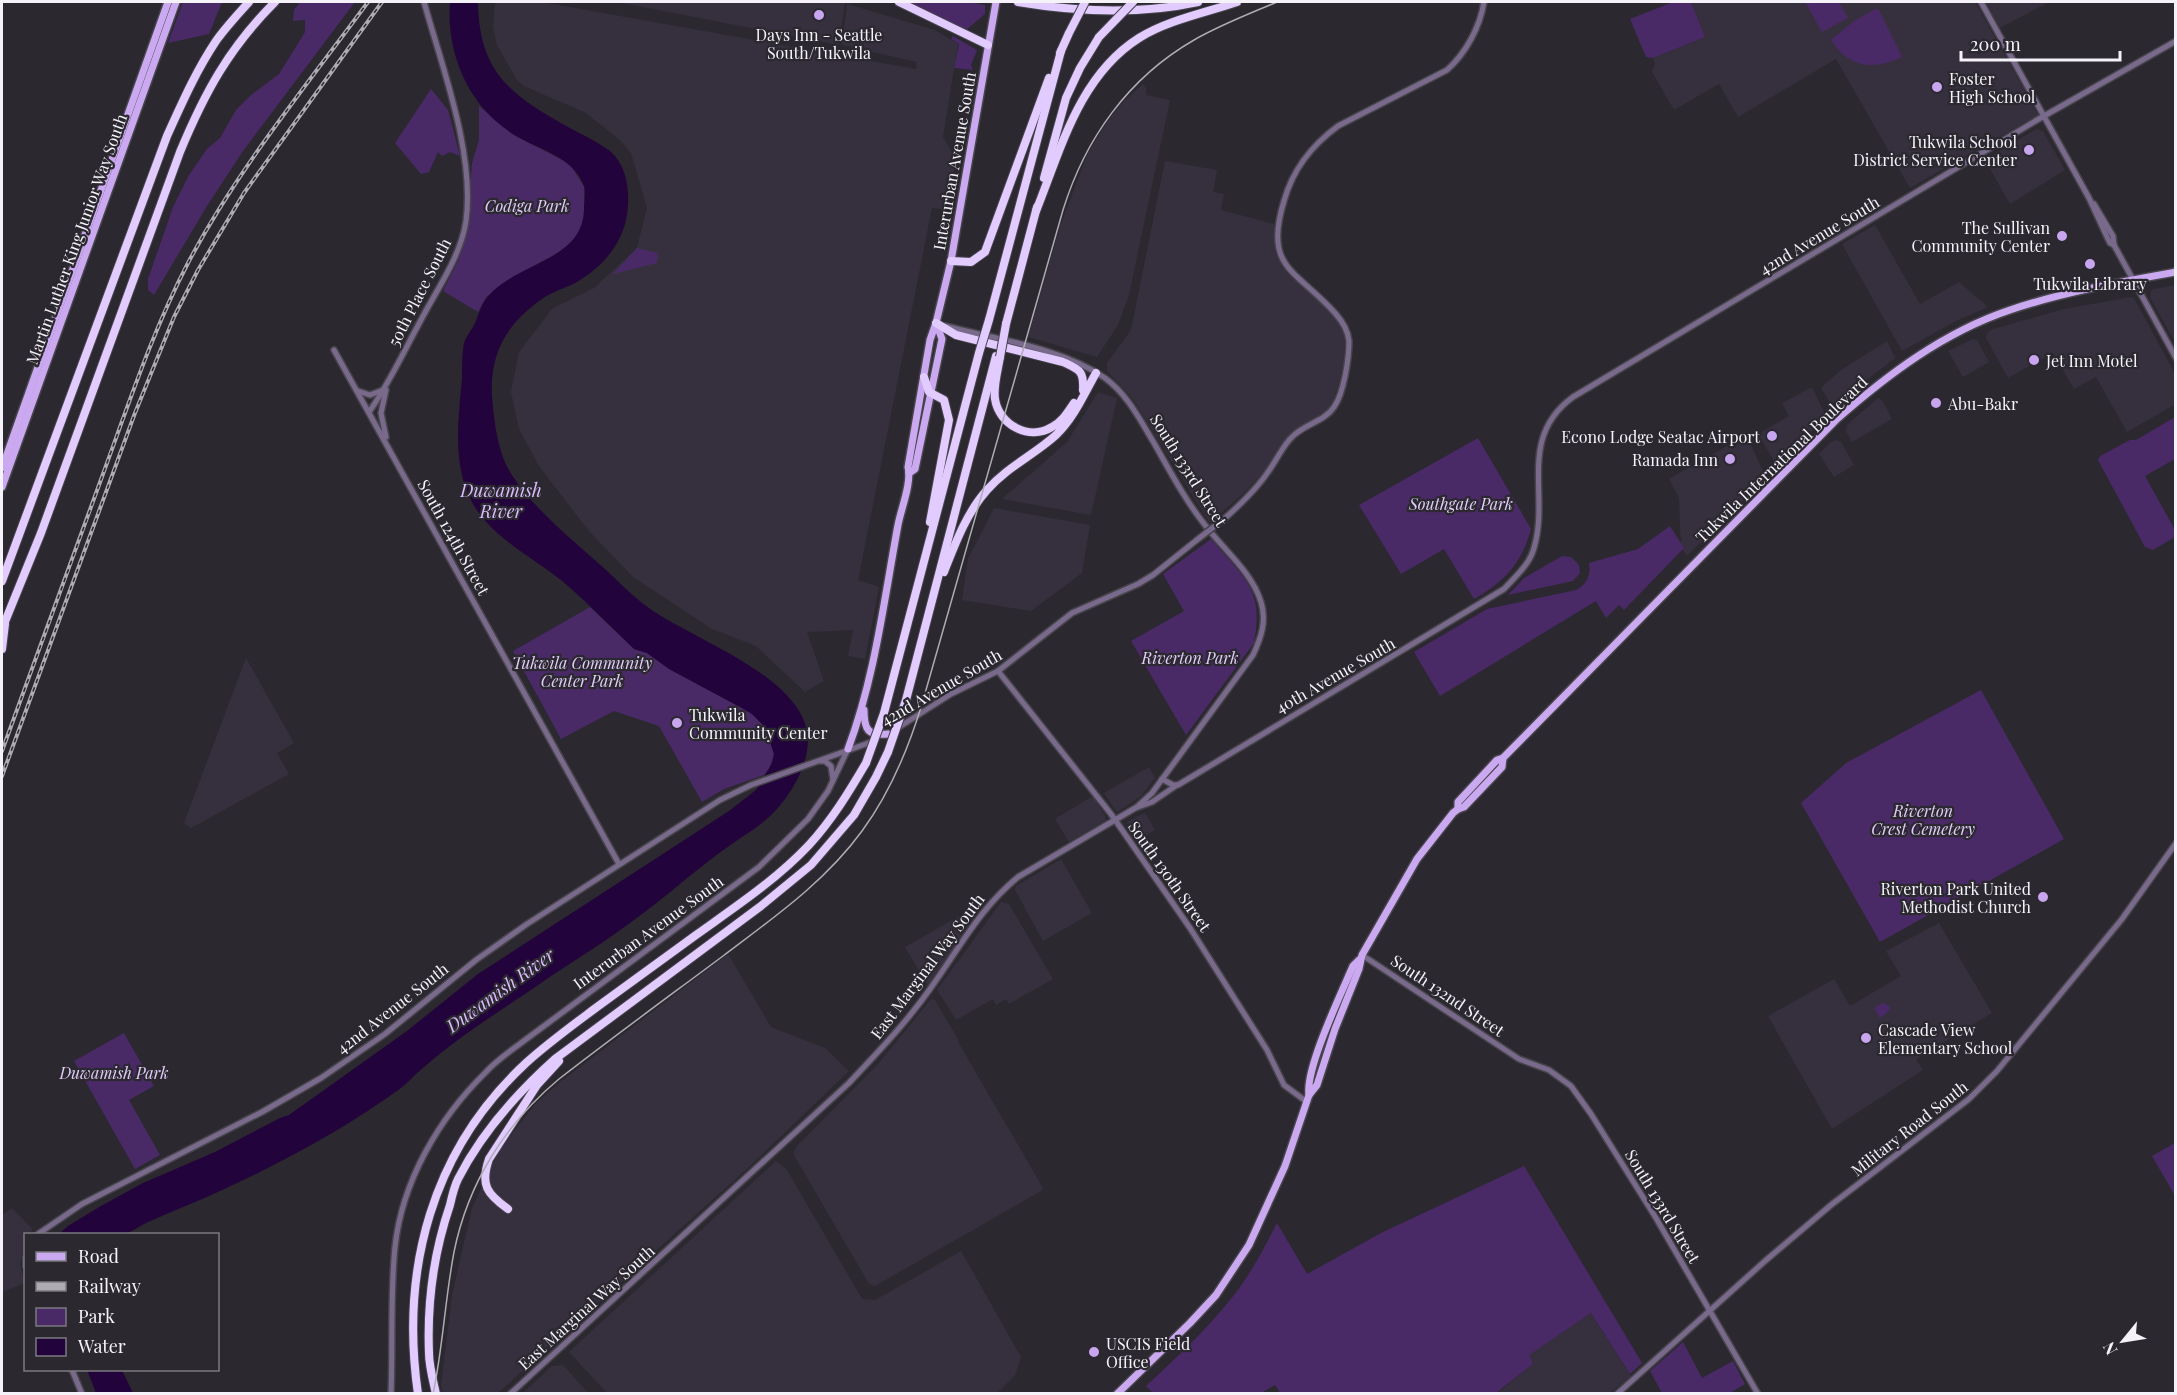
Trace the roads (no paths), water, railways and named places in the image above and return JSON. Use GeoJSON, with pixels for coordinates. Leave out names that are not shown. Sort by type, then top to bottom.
{"type":"FeatureCollection","features":[{"type":"Feature","properties":{"kind":"highway"},"geometry":{"type":"LineString","coordinates":[[2,581],[167,136],[188,88],[204,60],[218,39],[249,2]]}},
{"type":"Feature","properties":{"kind":"highway"},"geometry":{"type":"LineString","coordinates":[[2,629],[45,522],[180,152],[200,105],[233,49],[275,2]]}},
{"type":"Feature","properties":{"kind":"highway"},"geometry":{"type":"LineString","coordinates":[[899,2],[988,45]]}},
{"type":"Feature","properties":{"kind":"highway"},"geometry":{"type":"LineString","coordinates":[[1018,2],[1053,8],[1118,10],[1154,9],[1198,2]]}},
{"type":"Feature","properties":{"kind":"highway"},"geometry":{"type":"LineString","coordinates":[[951,261],[971,262],[983,255],[988,247],[1034,117],[1061,51],[1085,2]]}},
{"type":"Feature","properties":{"kind":"highway"},"geometry":{"type":"LineString","coordinates":[[436,1394],[429,1355],[429,1313],[433,1272],[442,1228],[458,1180],[492,1125],[525,1086],[581,1039],[770,899],[811,865],[854,815],[873,783],[888,753],[906,700],[1066,98],[1080,68],[1099,37],[1133,2]]}},
{"type":"Feature","properties":{"kind":"highway"},"geometry":{"type":"LineString","coordinates":[[1036,211],[1072,119],[1096,78],[1107,66],[1147,34],[1238,2]]}},
{"type":"Feature","properties":{"kind":"highway"},"geometry":{"type":"LineString","coordinates":[[418,1394],[412,1327],[414,1291],[424,1233],[447,1167],[489,1101],[525,1064],[559,1036],[756,891],[794,860],[835,813],[866,763],[884,713],[919,586],[1061,51]]}},
{"type":"Feature","properties":{"kind":"highway"},"geometry":{"type":"LineString","coordinates":[[936,323],[956,335],[1063,362],[1082,373],[1083,390]]}},
{"type":"Feature","properties":{"kind":"highway"},"geometry":{"type":"LineString","coordinates":[[998,357],[995,400],[1005,419],[1019,430],[1039,432],[1054,427],[1068,412],[1096,373]]}},
{"type":"Feature","properties":{"kind":"highway"},"geometry":{"type":"LineString","coordinates":[[929,612],[957,538],[978,501],[997,479],[1063,428],[1096,373]]}},
{"type":"Feature","properties":{"kind":"highway"},"geometry":{"type":"LineString","coordinates":[[919,586],[949,420],[944,400],[929,392],[924,377]]}},
{"type":"Feature","properties":{"kind":"highway"},"geometry":{"type":"LineString","coordinates":[[2,649],[6,620]]}},
{"type":"Feature","properties":{"kind":"highway"},"geometry":{"type":"LineString","coordinates":[[508,1209],[494,1198],[484,1182],[484,1172],[489,1159],[537,1085],[581,1039]]}},
{"type":"Feature","properties":{"kind":"main road","name":"Martin Luther King Junior Way South"},"geometry":{"type":"LineString","coordinates":[[2,468],[168,2]]}},
{"type":"Feature","properties":{"kind":"main road","name":"Martin Luther King Junior Way South"},"geometry":{"type":"LineString","coordinates":[[2,487],[176,2]]}},
{"type":"Feature","properties":{"kind":"main road","name":"Interurban Avenue South"},"geometry":{"type":"LineString","coordinates":[[848,749],[865,703],[909,473],[908,466],[930,340],[951,261],[996,2]]}},
{"type":"Feature","properties":{"kind":"main road","name":"Tukwila International Boulevard"},"geometry":{"type":"LineString","coordinates":[[1117,1394],[1216,1295],[1249,1245],[1285,1166],[1308,1099],[1317,1085],[1335,1029],[1359,969],[1360,957],[1417,860],[1438,831],[1458,809],[1464,807],[1502,767],[1503,758],[1836,420],[1878,382],[1935,345],[2005,312],[2045,299],[2175,272]]}},
{"type":"Feature","properties":{"kind":"main road","name":"Interurban Avenue South"},"geometry":{"type":"LineString","coordinates":[[909,473],[915,469],[929,392],[942,339],[936,323]]}},
{"type":"Feature","properties":{"kind":"main road"},"geometry":{"type":"LineString","coordinates":[[865,703],[864,718],[869,732],[873,735],[888,734]]}},
{"type":"Feature","properties":{"kind":"street","name":"50th Place South"},"geometry":{"type":"LineString","coordinates":[[369,412],[386,386],[449,268],[466,221],[467,190],[463,142],[424,2]]}},
{"type":"Feature","properties":{"kind":"street","name":"42nd Avenue South"},"geometry":{"type":"LineString","coordinates":[[39,1233],[82,1204],[262,1112],[321,1078],[385,1034],[476,960],[619,864],[720,800],[750,785],[816,760],[866,745],[888,734],[951,694],[998,671],[1071,613],[1138,584],[1153,575],[1224,519],[1270,470],[1293,436],[1329,413],[1334,407],[1343,382],[1349,344],[1347,331],[1340,318],[1291,273],[1280,256],[1277,229],[1290,179],[1305,156],[1325,135],[1338,126],[1447,70],[1464,52],[1484,2]]}},
{"type":"Feature","properties":{"kind":"street"},"geometry":{"type":"LineString","coordinates":[[1981,2],[2089,198],[2113,236],[2114,245],[2175,358]]}},
{"type":"Feature","properties":{"kind":"street","name":"42nd Avenue South"},"geometry":{"type":"LineString","coordinates":[[1517,575],[1534,549],[1538,528],[1538,477],[1542,437],[1550,421],[1564,404],[1693,324],[2175,41]]}},
{"type":"Feature","properties":{"kind":"street","name":"South 133rd Street"},"geometry":{"type":"LineString","coordinates":[[936,323],[1069,359],[1096,373],[1114,386],[1129,402],[1203,524],[1251,581],[1262,604],[1263,621]]}},
{"type":"Feature","properties":{"kind":"street","name":"South 124th Street"},"geometry":{"type":"LineString","coordinates":[[334,350],[619,864]]}},
{"type":"Feature","properties":{"kind":"street"},"geometry":{"type":"LineString","coordinates":[[357,391],[370,395],[386,386]]}},
{"type":"Feature","properties":{"kind":"street"},"geometry":{"type":"LineString","coordinates":[[386,386],[382,406],[385,433],[393,455]]}},
{"type":"Feature","properties":{"kind":"street"},"geometry":{"type":"LineString","coordinates":[[369,412],[382,406]]}},
{"type":"Feature","properties":{"kind":"street","name":"40th Avenue South"},"geometry":{"type":"LineString","coordinates":[[1137,807],[1152,802],[1487,601],[1504,589],[1517,575]]}},
{"type":"Feature","properties":{"kind":"street","name":"East Marginal Way South"},"geometry":{"type":"LineString","coordinates":[[510,1394],[849,1083],[901,1027],[986,908],[1005,888],[1018,877],[1137,807],[1162,779],[1253,655],[1262,633],[1263,621]]}},
{"type":"Feature","properties":{"kind":"street","name":"South 130th Street"},"geometry":{"type":"LineString","coordinates":[[998,671],[1115,820],[1222,976],[1267,1050],[1284,1085],[1308,1099]]}},
{"type":"Feature","properties":{"kind":"street","name":"Interurban Avenue South"},"geometry":{"type":"LineString","coordinates":[[391,1394],[395,1246],[413,1179],[428,1147],[448,1115],[487,1071],[521,1043],[759,867],[808,819],[833,782],[848,749]]}},
{"type":"Feature","properties":{"kind":"street"},"geometry":{"type":"LineString","coordinates":[[816,760],[825,761],[831,766],[834,774],[833,782]]}},
{"type":"Feature","properties":{"kind":"street"},"geometry":{"type":"LineString","coordinates":[[1162,779],[1178,785]]}},
{"type":"Feature","properties":{"kind":"street","name":"Military Road South"},"geometry":{"type":"LineString","coordinates":[[1617,1394],[1832,1205],[1965,1101],[1997,1071],[2121,919],[2175,843]]}},
{"type":"Feature","properties":{"kind":"street","name":"South 132nd Street"},"geometry":{"type":"LineString","coordinates":[[1360,957],[1519,1059]]}},
{"type":"Feature","properties":{"kind":"street","name":"South 133rd Street"},"geometry":{"type":"LineString","coordinates":[[1519,1059],[1549,1070],[1571,1086],[1591,1113],[1758,1394]]}},
{"type":"Feature","properties":{"kind":"street"},"geometry":{"type":"LineString","coordinates":[[72,1371],[82,1394]]}},
{"type":"Feature","properties":{"kind":"water","name":"Duwamish River"},"geometry":{"type":"Polygon","coordinates":[[[450,2],[478,2],[484,47],[502,79],[530,104],[610,151],[623,168],[628,190],[624,228],[606,259],[577,282],[546,296],[528,309],[508,332],[501,345],[493,374],[492,390],[496,432],[506,465],[541,511],[637,599],[668,620],[764,675],[784,692],[799,711],[807,731],[808,742],[804,763],[789,793],[764,822],[711,859],[626,926],[466,1034],[401,1088],[351,1122],[271,1166],[129,1232],[60,1233],[101,1206],[143,1183],[215,1152],[289,1115],[407,1031],[478,974],[729,811],[756,790],[772,763],[774,754],[765,727],[752,714],[669,669],[647,653],[634,649],[568,586],[493,529],[473,504],[466,490],[458,443],[462,356],[465,340],[484,302],[498,287],[560,251],[572,241],[581,227],[585,192],[579,176],[572,167],[513,134],[484,109],[463,77],[456,59],[450,21],[450,2]]]}},
{"type":"Feature","properties":{"kind":"water"},"geometry":{"type":"Polygon","coordinates":[[[87,1371],[122,1371],[133,1393],[96,1393],[87,1371]]]}},
{"type":"Feature","properties":{"kind":"tram line"},"geometry":{"type":"LineString","coordinates":[[433,1394],[451,1270],[460,1227],[479,1179],[506,1135],[522,1115],[559,1079],[761,928],[815,883],[832,867],[862,831],[890,786],[911,738],[922,704],[1063,210],[1083,159],[1097,135],[1129,92],[1170,55],[1214,29],[1277,2]]}},
{"type":"Feature","properties":{"kind":"railway"},"geometry":{"type":"LineString","coordinates":[[2,751],[132,394],[175,288],[207,229],[250,162],[368,2]]}},
{"type":"Feature","properties":{"kind":"railway"},"geometry":{"type":"LineString","coordinates":[[2,776],[135,413],[174,317],[198,270],[244,193],[382,2]]}},
{"type":"Feature","properties":{"kind":"place","name":"Days Inn - Seattle South/Tukwila"},"geometry":{"type":"Point","coordinates":[819,15]}},
{"type":"Feature","properties":{"kind":"place","name":"Foster High School"},"geometry":{"type":"Point","coordinates":[1937,87]}},
{"type":"Feature","properties":{"kind":"place","name":"Tukwila School District Service Center"},"geometry":{"type":"Point","coordinates":[2029,150]}},
{"type":"Feature","properties":{"kind":"place","name":"The Sullivan Community Center"},"geometry":{"type":"Point","coordinates":[2062,236]}},
{"type":"Feature","properties":{"kind":"place","name":"Tukwila Library"},"geometry":{"type":"Point","coordinates":[2090,264]}},
{"type":"Feature","properties":{"kind":"place","name":"Jet Inn Motel"},"geometry":{"type":"Point","coordinates":[2034,360]}},
{"type":"Feature","properties":{"kind":"place","name":"Abu-Bakr"},"geometry":{"type":"Point","coordinates":[1936,403]}},
{"type":"Feature","properties":{"kind":"place","name":"Econo Lodge Seatac Airport"},"geometry":{"type":"Point","coordinates":[1772,436]}},
{"type":"Feature","properties":{"kind":"place","name":"Ramada Inn"},"geometry":{"type":"Point","coordinates":[1730,459]}},
{"type":"Feature","properties":{"kind":"place","name":"Tukwila Community Center"},"geometry":{"type":"Point","coordinates":[677,723]}},
{"type":"Feature","properties":{"kind":"place","name":"Riverton Park United Methodist Church"},"geometry":{"type":"Point","coordinates":[2043,897]}},
{"type":"Feature","properties":{"kind":"place","name":"Cascade View Elementary School"},"geometry":{"type":"Point","coordinates":[1866,1038]}},
{"type":"Feature","properties":{"kind":"place","name":"USCIS Field Office"},"geometry":{"type":"Point","coordinates":[1094,1352]}},
{"type":"Feature","properties":{"kind":"park label","name":"Codiga Park"},"geometry":{"type":"Point","coordinates":[527,205]}},
{"type":"Feature","properties":{"kind":"park label","name":"Southgate Park"},"geometry":{"type":"Point","coordinates":[1461,503]}},
{"type":"Feature","properties":{"kind":"park label","name":"Riverton Park"},"geometry":{"type":"Point","coordinates":[1190,657]}},
{"type":"Feature","properties":{"kind":"park label","name":"Tukwila Community Center Park"},"geometry":{"type":"Point","coordinates":[582,671]}},
{"type":"Feature","properties":{"kind":"park label","name":"Riverton Crest Cemetery"},"geometry":{"type":"Point","coordinates":[1923,819]}},
{"type":"Feature","properties":{"kind":"park label","name":"Duwamish Park"},"geometry":{"type":"Point","coordinates":[114,1072]}}]}
